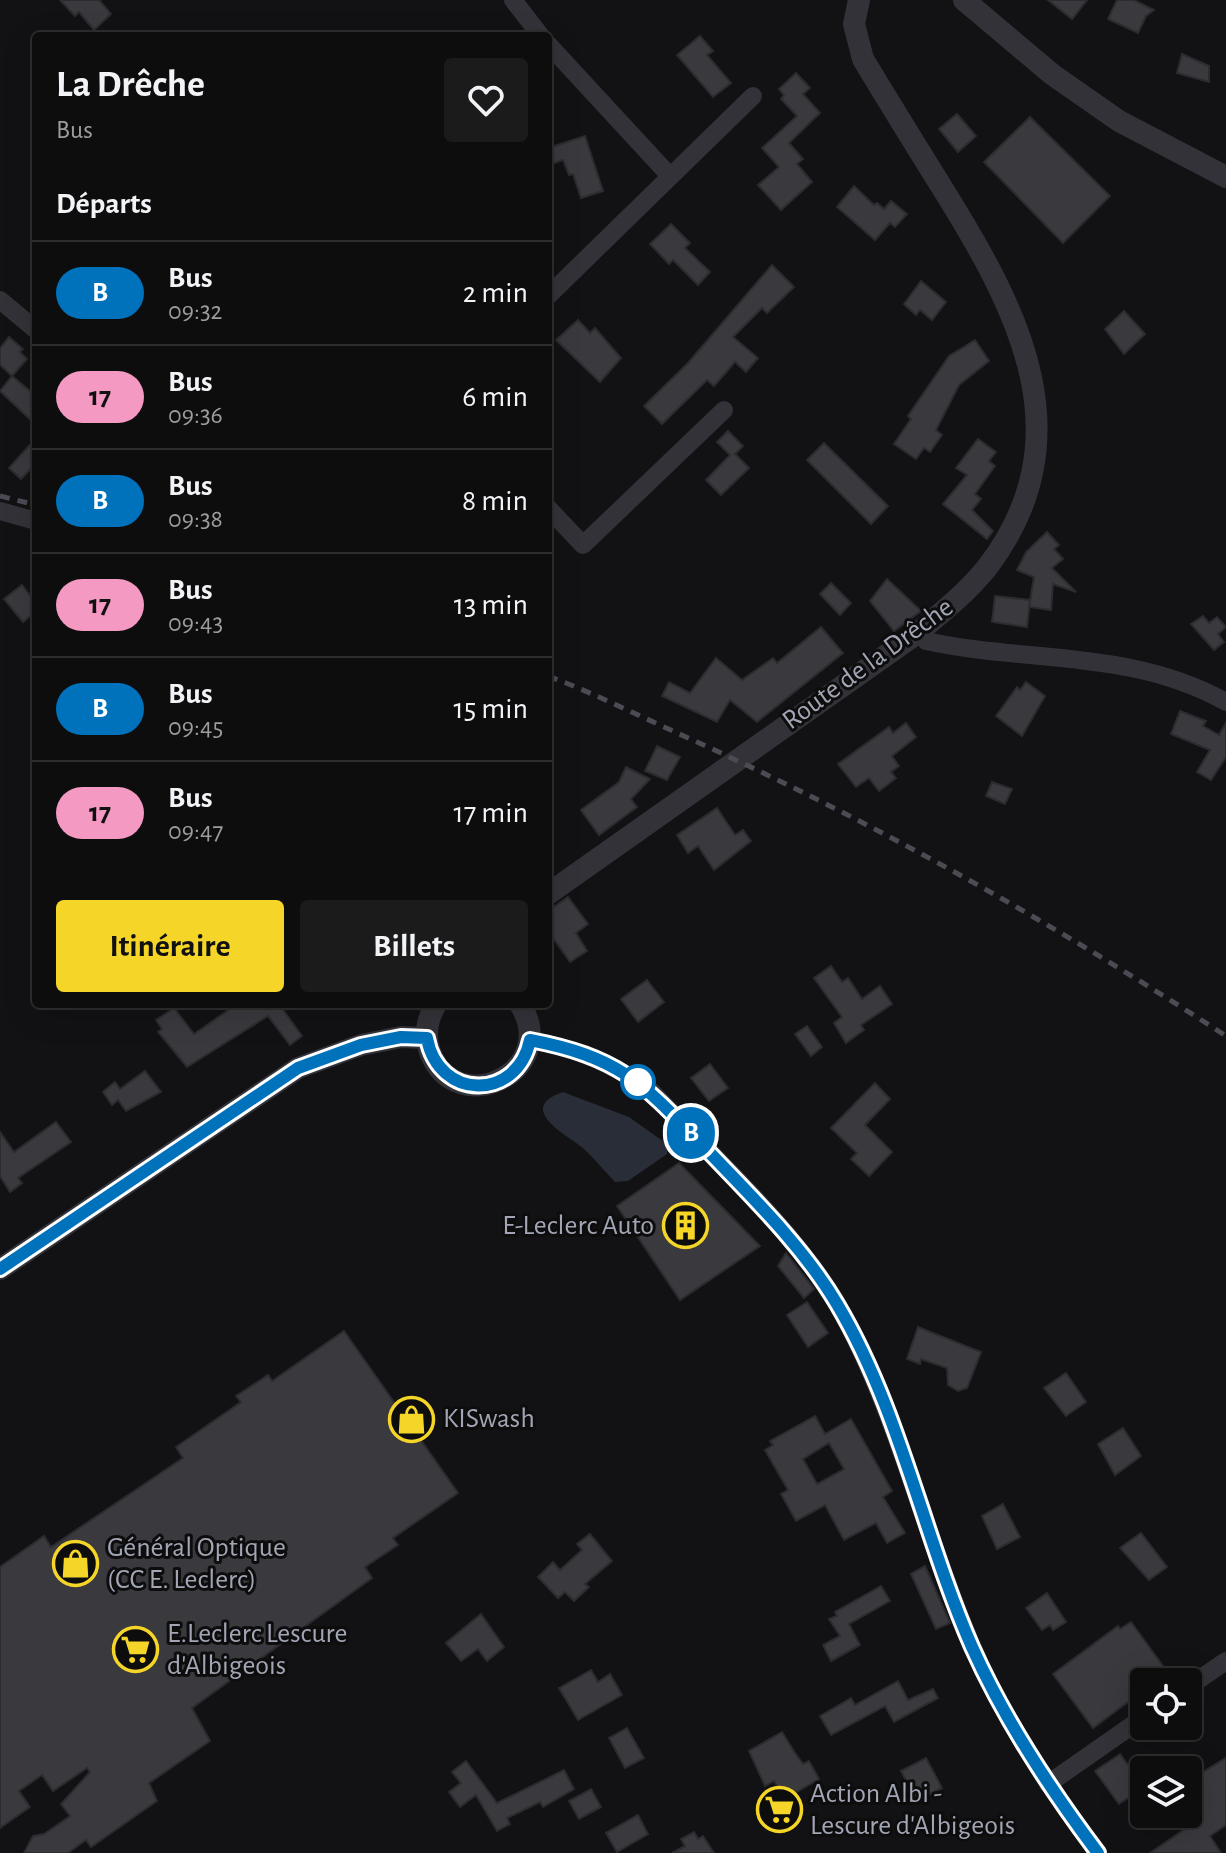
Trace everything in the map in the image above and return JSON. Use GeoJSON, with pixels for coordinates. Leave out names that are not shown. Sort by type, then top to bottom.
{"type":"FeatureCollection","features":[{"type":"Feature","properties":{"kind":"street"},"geometry":{"type":"LineString","coordinates":[[513,0],[538,32]]}},
{"type":"Feature","properties":{"kind":"street","name":"Route de la Drêche"},"geometry":{"type":"LineString","coordinates":[[552,891],[919,632],[966,592],[989,565],[1019,513],[1028,487],[1035,435],[1033,380],[1017,323],[987,261],[863,59],[854,24],[859,0]]}},
{"type":"Feature","properties":{"kind":"street"},"geometry":{"type":"LineString","coordinates":[[964,0],[1053,75],[1119,121],[1226,177]]}},
{"type":"Feature","properties":{"kind":"street"},"geometry":{"type":"LineString","coordinates":[[552,48],[669,175]]}},
{"type":"Feature","properties":{"kind":"street"},"geometry":{"type":"LineString","coordinates":[[552,292],[753,96]]}},
{"type":"Feature","properties":{"kind":"street"},"geometry":{"type":"LineString","coordinates":[[0,300],[32,327]]}},
{"type":"Feature","properties":{"kind":"street"},"geometry":{"type":"LineString","coordinates":[[552,512],[583,545],[724,410]]}},
{"type":"Feature","properties":{"kind":"street"},"geometry":{"type":"LineString","coordinates":[[0,511],[32,520]]}},
{"type":"Feature","properties":{"kind":"street"},"geometry":{"type":"LineString","coordinates":[[919,632],[926,641],[948,646],[1043,654],[1127,666],[1164,676],[1226,702]]}},
{"type":"Feature","properties":{"kind":"street"},"geometry":{"type":"LineString","coordinates":[[434,1008],[429,1018],[427,1038],[438,1067],[454,1080],[475,1086],[494,1083],[512,1074],[524,1059],[530,1040],[528,1020],[522,1008]]}},
{"type":"Feature","properties":{"kind":"street"},"geometry":{"type":"LineString","coordinates":[[0,1269],[298,1068],[361,1045],[401,1037],[427,1038]]}},
{"type":"Feature","properties":{"kind":"street"},"geometry":{"type":"LineString","coordinates":[[530,1040],[587,1053],[626,1072],[652,1092],[781,1231],[827,1289],[876,1383],[972,1647],[996,1697],[1048,1784],[1098,1853]]}},
{"type":"Feature","properties":{"kind":"street"},"geometry":{"type":"LineString","coordinates":[[1202,1677],[1226,1661]]}},
{"type":"Feature","properties":{"kind":"street"},"geometry":{"type":"LineString","coordinates":[[1048,1784],[1130,1727]]}},
{"type":"Feature","properties":{"kind":"shaded area"},"geometry":{"type":"Polygon","coordinates":[[[563,1092],[629,1117],[667,1144],[667,1154],[628,1181],[615,1182],[544,1114],[543,1106],[549,1099],[563,1092]]]}},
{"type":"Feature","properties":{"kind":"building"},"geometry":{"type":"Polygon","coordinates":[[[60,0],[99,0],[111,14],[94,30],[79,12],[75,16],[60,0]]]}},
{"type":"Feature","properties":{"kind":"building"},"geometry":{"type":"Polygon","coordinates":[[[1048,0],[1087,0],[1072,19],[1048,0]]]}},
{"type":"Feature","properties":{"kind":"building"},"geometry":{"type":"Polygon","coordinates":[[[1117,0],[1134,0],[1154,10],[1146,16],[1138,33],[1108,19],[1117,0]]]}},
{"type":"Feature","properties":{"kind":"building"},"geometry":{"type":"Polygon","coordinates":[[[700,36],[713,51],[707,55],[731,83],[713,97],[677,55],[700,36]]]}},
{"type":"Feature","properties":{"kind":"building"},"geometry":{"type":"Polygon","coordinates":[[[1182,54],[1209,66],[1209,82],[1177,73],[1182,54]]]}},
{"type":"Feature","properties":{"kind":"building"},"geometry":{"type":"Polygon","coordinates":[[[796,73],[810,88],[803,94],[820,113],[789,143],[803,159],[797,164],[812,182],[781,210],[758,185],[779,167],[762,148],[797,116],[781,99],[784,95],[779,89],[796,73]]]}},
{"type":"Feature","properties":{"kind":"building"},"geometry":{"type":"Polygon","coordinates":[[[957,114],[976,136],[958,152],[939,129],[957,114]]]}},
{"type":"Feature","properties":{"kind":"building"},"geometry":{"type":"Polygon","coordinates":[[[1030,117],[1110,196],[1063,243],[984,162],[1030,117]]]}},
{"type":"Feature","properties":{"kind":"building"},"geometry":{"type":"Polygon","coordinates":[[[585,136],[603,191],[581,198],[573,174],[569,175],[563,160],[552,164],[552,147],[585,136]]]}},
{"type":"Feature","properties":{"kind":"building"},"geometry":{"type":"Polygon","coordinates":[[[854,186],[874,205],[877,203],[884,209],[891,201],[907,214],[895,227],[890,223],[875,240],[837,207],[854,186]]]}},
{"type":"Feature","properties":{"kind":"building"},"geometry":{"type":"Polygon","coordinates":[[[671,224],[690,243],[685,248],[710,272],[698,285],[673,260],[669,264],[650,244],[671,224]]]}},
{"type":"Feature","properties":{"kind":"building"},"geometry":{"type":"Polygon","coordinates":[[[772,265],[794,287],[767,313],[762,308],[733,337],[758,358],[746,372],[735,362],[714,386],[707,380],[662,424],[644,406],[688,363],[772,265]]]}},
{"type":"Feature","properties":{"kind":"building"},"geometry":{"type":"Polygon","coordinates":[[[921,281],[946,302],[932,320],[920,310],[916,315],[904,304],[921,281]]]}},
{"type":"Feature","properties":{"kind":"building"},"geometry":{"type":"Polygon","coordinates":[[[1124,311],[1145,334],[1124,354],[1105,329],[1124,311]]]}},
{"type":"Feature","properties":{"kind":"building"},"geometry":{"type":"Polygon","coordinates":[[[578,320],[590,333],[595,328],[621,358],[600,382],[556,340],[578,320]]]}},
{"type":"Feature","properties":{"kind":"building"},"geometry":{"type":"Polygon","coordinates":[[[9,337],[23,349],[20,352],[27,359],[12,376],[0,365],[0,348],[9,337]]]}},
{"type":"Feature","properties":{"kind":"building"},"geometry":{"type":"Polygon","coordinates":[[[975,340],[989,361],[959,385],[936,430],[942,435],[930,452],[924,448],[916,459],[894,444],[911,419],[908,416],[949,356],[975,340]]]}},
{"type":"Feature","properties":{"kind":"building"},"geometry":{"type":"Polygon","coordinates":[[[12,376],[32,393],[32,421],[0,391],[12,376]]]}},
{"type":"Feature","properties":{"kind":"building"},"geometry":{"type":"Polygon","coordinates":[[[728,431],[743,446],[735,454],[749,468],[721,495],[706,480],[730,455],[717,442],[728,431]]]}},
{"type":"Feature","properties":{"kind":"building"},"geometry":{"type":"Polygon","coordinates":[[[978,439],[996,452],[989,461],[995,466],[975,494],[981,499],[972,510],[993,531],[987,539],[943,504],[967,475],[956,468],[978,439]]]}},
{"type":"Feature","properties":{"kind":"building"},"geometry":{"type":"Polygon","coordinates":[[[32,442],[32,467],[21,479],[9,468],[32,442]]]}},
{"type":"Feature","properties":{"kind":"building"},"geometry":{"type":"Polygon","coordinates":[[[824,443],[888,506],[871,524],[807,460],[824,443]]]}},
{"type":"Feature","properties":{"kind":"building"},"geometry":{"type":"Polygon","coordinates":[[[1047,532],[1059,545],[1054,549],[1063,559],[1052,568],[1076,592],[1053,584],[1051,610],[1029,607],[1034,577],[1017,570],[1026,552],[1047,532]]]}},
{"type":"Feature","properties":{"kind":"building"},"geometry":{"type":"Polygon","coordinates":[[[887,579],[921,611],[894,631],[870,601],[887,579]]]}},
{"type":"Feature","properties":{"kind":"building"},"geometry":{"type":"Polygon","coordinates":[[[831,583],[851,603],[840,615],[820,594],[831,583]]]}},
{"type":"Feature","properties":{"kind":"building"},"geometry":{"type":"Polygon","coordinates":[[[22,585],[32,598],[32,614],[23,622],[4,599],[22,585]]]}},
{"type":"Feature","properties":{"kind":"building"},"geometry":{"type":"Polygon","coordinates":[[[995,596],[1030,600],[1027,627],[992,622],[995,596]]]}},
{"type":"Feature","properties":{"kind":"building"},"geometry":{"type":"Polygon","coordinates":[[[1203,616],[1209,623],[1217,617],[1226,627],[1218,634],[1224,642],[1214,650],[1191,624],[1203,616]]]}},
{"type":"Feature","properties":{"kind":"building"},"geometry":{"type":"Polygon","coordinates":[[[821,627],[843,653],[757,722],[730,700],[717,722],[662,696],[669,682],[690,693],[716,658],[742,680],[773,658],[777,663],[821,627]]]}},
{"type":"Feature","properties":{"kind":"building"},"geometry":{"type":"Polygon","coordinates":[[[1026,682],[1045,696],[1022,736],[996,716],[1017,687],[1020,690],[1026,682]]]}},
{"type":"Feature","properties":{"kind":"building"},"geometry":{"type":"Polygon","coordinates":[[[1180,711],[1206,721],[1203,726],[1219,735],[1226,723],[1226,757],[1211,780],[1197,772],[1210,750],[1171,734],[1180,711]]]}},
{"type":"Feature","properties":{"kind":"building"},"geometry":{"type":"Polygon","coordinates":[[[906,723],[916,737],[892,756],[899,766],[891,772],[896,778],[879,791],[869,778],[856,787],[838,764],[889,727],[893,733],[906,723]]]}},
{"type":"Feature","properties":{"kind":"building"},"geometry":{"type":"Polygon","coordinates":[[[657,746],[680,757],[667,780],[645,771],[657,746]]]}},
{"type":"Feature","properties":{"kind":"building"},"geometry":{"type":"Polygon","coordinates":[[[626,767],[650,779],[631,799],[637,807],[599,835],[581,810],[619,782],[626,767]]]}},
{"type":"Feature","properties":{"kind":"building"},"geometry":{"type":"Polygon","coordinates":[[[992,782],[1012,789],[1005,804],[986,796],[992,782]]]}},
{"type":"Feature","properties":{"kind":"building"},"geometry":{"type":"Polygon","coordinates":[[[717,808],[735,835],[743,830],[751,841],[714,870],[698,846],[688,853],[677,835],[717,808]]]}},
{"type":"Feature","properties":{"kind":"building"},"geometry":{"type":"Polygon","coordinates":[[[568,897],[588,924],[576,933],[587,951],[570,962],[552,937],[552,908],[568,897]]]}},
{"type":"Feature","properties":{"kind":"building"},"geometry":{"type":"Polygon","coordinates":[[[831,966],[842,982],[848,978],[862,999],[880,986],[892,1004],[861,1025],[864,1030],[846,1043],[834,1023],[842,1017],[814,978],[831,966]]]}},
{"type":"Feature","properties":{"kind":"building"},"geometry":{"type":"Polygon","coordinates":[[[647,980],[664,1002],[638,1022],[621,999],[647,980]]]}},
{"type":"Feature","properties":{"kind":"building"},"geometry":{"type":"Polygon","coordinates":[[[174,1008],[194,1034],[231,1008],[282,1008],[302,1036],[290,1045],[268,1016],[187,1067],[158,1032],[162,1029],[156,1020],[174,1008]]]}},
{"type":"Feature","properties":{"kind":"building"},"geometry":{"type":"Polygon","coordinates":[[[807,1026],[822,1047],[811,1056],[795,1034],[807,1026]]]}},
{"type":"Feature","properties":{"kind":"building"},"geometry":{"type":"Polygon","coordinates":[[[710,1064],[728,1088],[709,1101],[691,1078],[710,1064]]]}},
{"type":"Feature","properties":{"kind":"building"},"geometry":{"type":"Polygon","coordinates":[[[145,1071],[161,1092],[126,1111],[118,1100],[112,1105],[103,1092],[115,1082],[120,1089],[145,1071]]]}},
{"type":"Feature","properties":{"kind":"building"},"geometry":{"type":"Polygon","coordinates":[[[875,1083],[890,1099],[865,1125],[892,1152],[869,1176],[851,1159],[857,1153],[831,1128],[875,1083]]]}},
{"type":"Feature","properties":{"kind":"building"},"geometry":{"type":"Polygon","coordinates":[[[56,1122],[71,1142],[18,1178],[22,1183],[10,1192],[0,1176],[0,1132],[14,1152],[56,1122]]]}},
{"type":"Feature","properties":{"kind":"building","name":"E-Leclerc Auto"},"geometry":{"type":"Polygon","coordinates":[[[679,1163],[760,1246],[680,1300],[617,1206],[679,1163]]]}},
{"type":"Feature","properties":{"kind":"building"},"geometry":{"type":"Polygon","coordinates":[[[786,1253],[814,1289],[804,1298],[778,1266],[786,1253]]]}},
{"type":"Feature","properties":{"kind":"building"},"geometry":{"type":"Polygon","coordinates":[[[807,1302],[828,1333],[808,1347],[787,1315],[807,1302]]]}},
{"type":"Feature","properties":{"kind":"building"},"geometry":{"type":"Polygon","coordinates":[[[918,1327],[981,1352],[967,1388],[958,1391],[948,1385],[947,1368],[921,1359],[920,1364],[907,1359],[918,1327]]]}},
{"type":"Feature","properties":{"kind":"building","name":"E.Leclerc Lescure d'Albigeois"},"geometry":{"type":"Polygon","coordinates":[[[344,1331],[458,1493],[393,1538],[398,1545],[365,1567],[372,1578],[192,1708],[210,1741],[149,1783],[157,1801],[91,1847],[86,1840],[68,1853],[24,1853],[33,1836],[44,1834],[70,1816],[61,1804],[90,1772],[87,1768],[53,1791],[42,1775],[19,1791],[30,1807],[0,1828],[0,1567],[44,1536],[51,1547],[183,1458],[176,1447],[241,1402],[236,1396],[268,1375],[272,1381],[344,1331]]]}},
{"type":"Feature","properties":{"kind":"building"},"geometry":{"type":"Polygon","coordinates":[[[1066,1373],[1086,1402],[1066,1416],[1044,1388],[1066,1373]]]}},
{"type":"Feature","properties":{"kind":"building"},"geometry":{"type":"Polygon","coordinates":[[[815,1416],[825,1434],[851,1419],[892,1491],[883,1497],[905,1533],[887,1543],[876,1523],[844,1540],[825,1505],[796,1521],[781,1494],[788,1490],[765,1450],[773,1445],[770,1441],[815,1416]],[[829,1443],[803,1459],[817,1484],[844,1469],[829,1443]]]}},
{"type":"Feature","properties":{"kind":"building"},"geometry":{"type":"Polygon","coordinates":[[[1123,1428],[1141,1456],[1115,1475],[1098,1444],[1123,1428]]]}},
{"type":"Feature","properties":{"kind":"building"},"geometry":{"type":"Polygon","coordinates":[[[1003,1504],[1020,1537],[997,1549],[982,1516],[1003,1504]]]}},
{"type":"Feature","properties":{"kind":"building"},"geometry":{"type":"Polygon","coordinates":[[[1141,1533],[1167,1567],[1149,1580],[1120,1548],[1141,1533]]]}},
{"type":"Feature","properties":{"kind":"building"},"geometry":{"type":"Polygon","coordinates":[[[590,1534],[612,1561],[585,1584],[589,1587],[574,1601],[565,1592],[558,1598],[538,1577],[553,1562],[560,1570],[582,1550],[577,1544],[590,1534]]]}},
{"type":"Feature","properties":{"kind":"building"},"geometry":{"type":"Polygon","coordinates":[[[925,1566],[950,1623],[936,1629],[911,1574],[925,1566]]]}},
{"type":"Feature","properties":{"kind":"building"},"geometry":{"type":"Polygon","coordinates":[[[881,1586],[890,1601],[849,1624],[860,1645],[831,1661],[823,1645],[840,1636],[829,1619],[837,1616],[835,1612],[881,1586]]]}},
{"type":"Feature","properties":{"kind":"building"},"geometry":{"type":"Polygon","coordinates":[[[1047,1593],[1066,1622],[1053,1630],[1050,1625],[1042,1630],[1026,1608],[1047,1593]]]}},
{"type":"Feature","properties":{"kind":"building"},"geometry":{"type":"Polygon","coordinates":[[[481,1614],[504,1647],[487,1661],[478,1649],[461,1661],[446,1643],[481,1614]]]}},
{"type":"Feature","properties":{"kind":"building"},"geometry":{"type":"Polygon","coordinates":[[[1131,1622],[1164,1668],[1130,1668],[1130,1700],[1093,1728],[1053,1674],[1118,1626],[1120,1629],[1131,1622]]]}},
{"type":"Feature","properties":{"kind":"building"},"geometry":{"type":"Polygon","coordinates":[[[591,1670],[598,1682],[610,1674],[622,1695],[578,1720],[559,1688],[591,1670]]]}},
{"type":"Feature","properties":{"kind":"building"},"geometry":{"type":"Polygon","coordinates":[[[898,1681],[908,1700],[933,1689],[938,1698],[894,1722],[885,1706],[831,1735],[820,1716],[851,1698],[855,1705],[898,1681]]]}},
{"type":"Feature","properties":{"kind":"building"},"geometry":{"type":"Polygon","coordinates":[[[627,1728],[644,1758],[625,1768],[609,1738],[627,1728]]]}},
{"type":"Feature","properties":{"kind":"building"},"geometry":{"type":"Polygon","coordinates":[[[782,1732],[803,1764],[809,1761],[819,1779],[785,1799],[774,1781],[765,1786],[749,1751],[782,1732]]]}},
{"type":"Feature","properties":{"kind":"building"},"geometry":{"type":"Polygon","coordinates":[[[1120,1754],[1130,1768],[1130,1797],[1119,1804],[1095,1771],[1120,1754]]]}},
{"type":"Feature","properties":{"kind":"building"},"geometry":{"type":"Polygon","coordinates":[[[926,1758],[942,1788],[917,1801],[901,1771],[926,1758]]]}},
{"type":"Feature","properties":{"kind":"building"},"geometry":{"type":"Polygon","coordinates":[[[1226,1758],[1226,1825],[1210,1836],[1221,1853],[1150,1853],[1186,1828],[1202,1828],[1202,1773],[1226,1758]]]}},
{"type":"Feature","properties":{"kind":"building"},"geometry":{"type":"Polygon","coordinates":[[[466,1761],[497,1803],[564,1770],[574,1789],[543,1807],[540,1802],[507,1818],[510,1824],[497,1831],[476,1795],[460,1807],[449,1792],[461,1783],[452,1772],[466,1761]]]}},
{"type":"Feature","properties":{"kind":"building"},"geometry":{"type":"Polygon","coordinates":[[[591,1789],[601,1807],[579,1819],[569,1801],[591,1789]]]}},
{"type":"Feature","properties":{"kind":"building"},"geometry":{"type":"Polygon","coordinates":[[[638,1815],[648,1834],[617,1852],[606,1833],[638,1815]]]}},
{"type":"Feature","properties":{"kind":"building"},"geometry":{"type":"Polygon","coordinates":[[[694,1832],[698,1839],[703,1836],[714,1853],[672,1853],[685,1846],[681,1839],[694,1832]]]}},
{"type":"Feature","properties":{"kind":"railway"},"geometry":{"type":"LineString","coordinates":[[0,496],[32,504]]}},
{"type":"Feature","properties":{"kind":"railway"},"geometry":{"type":"LineString","coordinates":[[552,678],[747,765],[887,836],[1093,952],[1226,1036]]}},
{"type":"Feature","properties":{"kind":"bus line","name":"B"},"geometry":{"type":"LineString","coordinates":[[0,1269],[298,1068],[361,1045],[401,1037],[427,1038],[438,1067],[454,1080],[475,1086],[494,1083],[512,1074],[524,1059],[530,1040],[587,1053],[626,1072],[652,1092],[729,1173],[792,1243],[837,1303],[876,1383],[972,1647],[996,1697],[1048,1784],[1098,1853]]}},
{"type":"Feature","properties":{"kind":"place","name":"E-Leclerc Auto"},"geometry":{"type":"Point","coordinates":[685,1226]}},
{"type":"Feature","properties":{"kind":"place","name":"KISwash"},"geometry":{"type":"Point","coordinates":[412,1419]}},
{"type":"Feature","properties":{"kind":"place","name":"Général Optique (CC E. Leclerc)"},"geometry":{"type":"Point","coordinates":[76,1564]}},
{"type":"Feature","properties":{"kind":"place","name":"E.Leclerc Lescure d'Albigeois"},"geometry":{"type":"Point","coordinates":[136,1650]}},
{"type":"Feature","properties":{"kind":"place","name":"Action Albi - Lescure d'Albigeois"},"geometry":{"type":"Point","coordinates":[779,1810]}}]}
